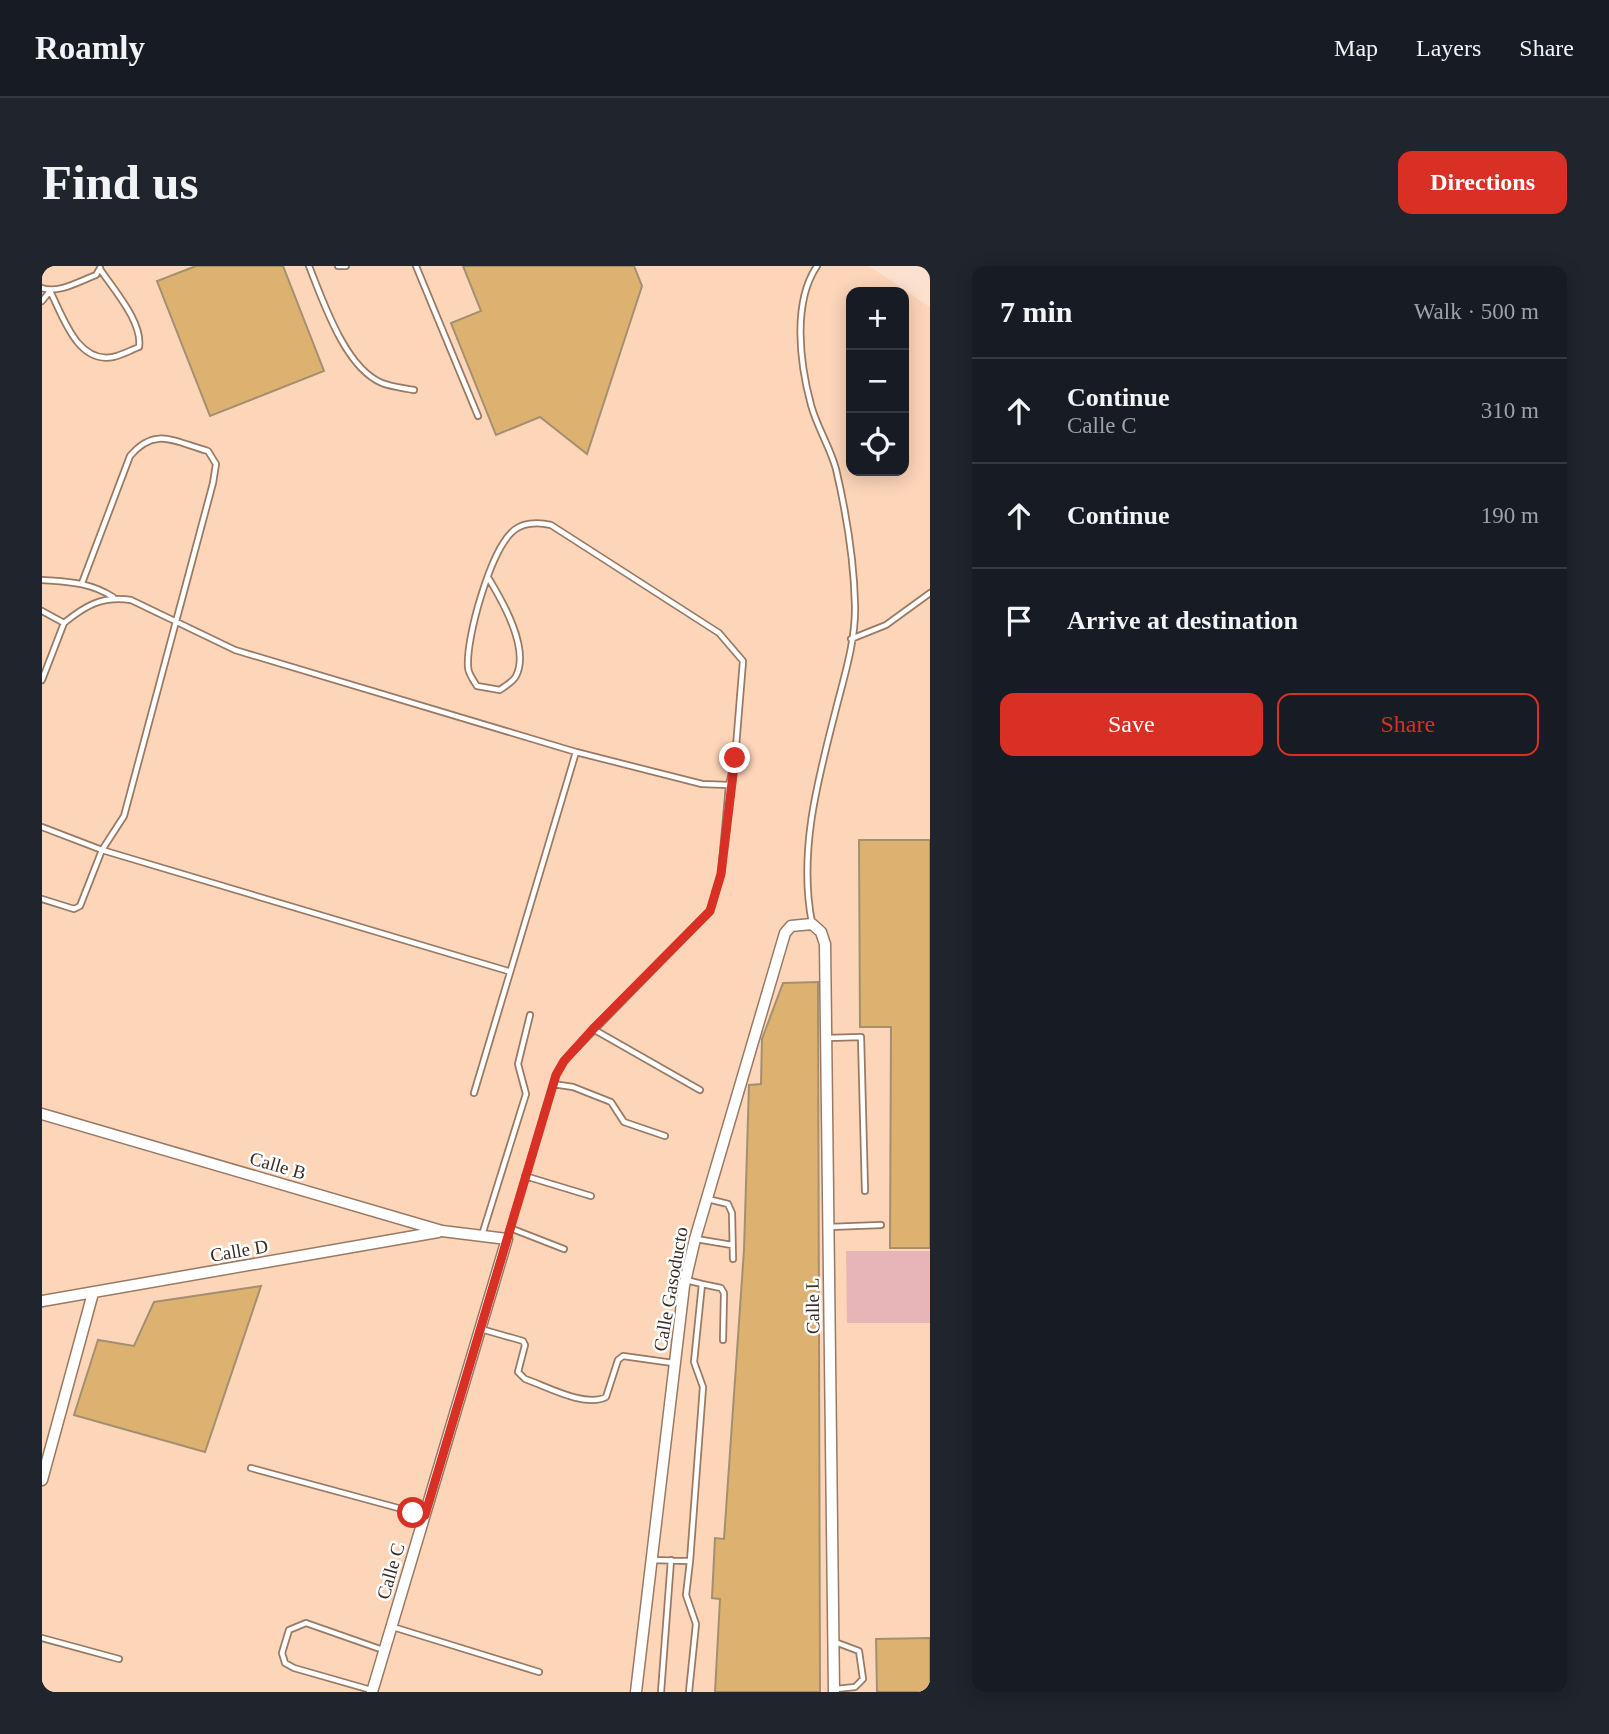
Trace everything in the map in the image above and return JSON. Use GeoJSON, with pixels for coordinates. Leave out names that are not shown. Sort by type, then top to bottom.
{"type":"FeatureCollection","features":[{"type":"Feature","properties":{"kind":"street","name":"Calle L"},"geometry":{"type":"LineString","coordinates":[[813,924],[821,932],[825,944],[834,1691]]}},
{"type":"Feature","properties":{"kind":"street","name":"Calle Gasoducto"},"geometry":{"type":"LineString","coordinates":[[636,1692],[675,1363],[686,1280],[695,1239],[785,933],[791,926],[813,924]]}},
{"type":"Feature","properties":{"kind":"street","name":"Calle B"},"geometry":{"type":"LineString","coordinates":[[42,1114],[442,1231],[507,1239]]}},
{"type":"Feature","properties":{"kind":"street","name":"Calle D"},"geometry":{"type":"LineString","coordinates":[[42,1301],[442,1231]]}},
{"type":"Feature","properties":{"kind":"street","name":"Calle C"},"geometry":{"type":"LineString","coordinates":[[372,1691],[507,1239]]}},
{"type":"Feature","properties":{"kind":"street"},"geometry":{"type":"LineString","coordinates":[[42,1480],[93,1293]]}},
{"type":"Feature","properties":{"kind":"lane"},"geometry":{"type":"LineString","coordinates":[[309,266],[330,317],[358,366],[381,383],[414,390]]}},
{"type":"Feature","properties":{"kind":"lane"},"geometry":{"type":"LineString","coordinates":[[338,266],[346,266]]}},
{"type":"Feature","properties":{"kind":"lane"},"geometry":{"type":"LineString","coordinates":[[416,266],[478,416]]}},
{"type":"Feature","properties":{"kind":"lane"},"geometry":{"type":"LineString","coordinates":[[813,924],[805,888],[807,846],[851,639],[855,607],[835,466],[811,405],[803,359],[801,306],[809,278],[817,266]]}},
{"type":"Feature","properties":{"kind":"lane"},"geometry":{"type":"LineString","coordinates":[[42,301],[50,291],[96,275],[100,267]]}},
{"type":"Feature","properties":{"kind":"lane"},"geometry":{"type":"LineString","coordinates":[[42,288],[50,291],[76,344],[95,355],[112,357],[139,346],[140,338],[134,323],[100,267]]}},
{"type":"Feature","properties":{"kind":"lane"},"geometry":{"type":"LineString","coordinates":[[42,900],[74,909],[80,905],[103,850],[124,816],[179,621],[213,483],[216,464],[208,451],[155,437],[142,442],[130,456],[82,583]]}},
{"type":"Feature","properties":{"kind":"lane","name":"Calle C"},"geometry":{"type":"LineString","coordinates":[[489,579],[497,554],[512,531],[536,522],[551,525],[719,633],[743,661],[721,874],[710,911],[564,1061],[553,1084],[507,1239]]}},
{"type":"Feature","properties":{"kind":"lane"},"geometry":{"type":"LineString","coordinates":[[489,579],[508,610],[521,660],[515,678],[500,690],[477,686],[468,669],[471,635],[489,579]]}},
{"type":"Feature","properties":{"kind":"lane"},"geometry":{"type":"LineString","coordinates":[[42,580],[82,583],[179,621],[235,650],[576,752],[702,784],[729,785]]}},
{"type":"Feature","properties":{"kind":"lane"},"geometry":{"type":"LineString","coordinates":[[851,639],[886,625],[930,593]]}},
{"type":"Feature","properties":{"kind":"lane"},"geometry":{"type":"LineString","coordinates":[[42,680],[64,623],[89,603],[113,597]]}},
{"type":"Feature","properties":{"kind":"lane"},"geometry":{"type":"LineString","coordinates":[[42,611],[64,623]]}},
{"type":"Feature","properties":{"kind":"lane"},"geometry":{"type":"LineString","coordinates":[[42,654],[50,660]]}},
{"type":"Feature","properties":{"kind":"lane"},"geometry":{"type":"LineString","coordinates":[[474,1093],[508,971],[576,752]]}},
{"type":"Feature","properties":{"kind":"lane"},"geometry":{"type":"LineString","coordinates":[[42,827],[103,850],[508,971]]}},
{"type":"Feature","properties":{"kind":"lane"},"geometry":{"type":"LineString","coordinates":[[482,1236],[526,1094],[518,1063],[530,1015]]}},
{"type":"Feature","properties":{"kind":"lane"},"geometry":{"type":"LineString","coordinates":[[593,1029],[700,1090]]}},
{"type":"Feature","properties":{"kind":"lane"},"geometry":{"type":"LineString","coordinates":[[826,1038],[860,1037],[865,1191]]}},
{"type":"Feature","properties":{"kind":"lane"},"geometry":{"type":"LineString","coordinates":[[553,1084],[573,1087],[611,1102],[624,1122],[665,1136]]}},
{"type":"Feature","properties":{"kind":"lane"},"geometry":{"type":"LineString","coordinates":[[525,1176],[591,1196]]}},
{"type":"Feature","properties":{"kind":"lane"},"geometry":{"type":"LineString","coordinates":[[707,1198],[728,1204],[732,1213],[733,1259]]}},
{"type":"Feature","properties":{"kind":"lane"},"geometry":{"type":"LineString","coordinates":[[828,1227],[881,1226]]}},
{"type":"Feature","properties":{"kind":"lane"},"geometry":{"type":"LineString","coordinates":[[510,1228],[564,1249]]}},
{"type":"Feature","properties":{"kind":"lane"},"geometry":{"type":"LineString","coordinates":[[695,1239],[732,1245]]}},
{"type":"Feature","properties":{"kind":"lane"},"geometry":{"type":"LineString","coordinates":[[686,1280],[720,1288],[724,1293],[723,1340]]}},
{"type":"Feature","properties":{"kind":"lane"},"geometry":{"type":"LineString","coordinates":[[689,1692],[696,1624],[686,1595],[703,1387],[694,1362],[702,1284]]}},
{"type":"Feature","properties":{"kind":"lane"},"geometry":{"type":"LineString","coordinates":[[480,1329],[523,1341],[526,1345],[519,1372],[524,1379],[583,1399],[601,1400],[606,1397],[618,1360],[623,1356],[675,1363]]}},
{"type":"Feature","properties":{"kind":"lane"},"geometry":{"type":"LineString","coordinates":[[251,1468],[425,1515]]}},
{"type":"Feature","properties":{"kind":"lane"},"geometry":{"type":"LineString","coordinates":[[650,1560],[690,1561]]}},
{"type":"Feature","properties":{"kind":"lane"},"geometry":{"type":"LineString","coordinates":[[661,1692],[671,1560]]}},
{"type":"Feature","properties":{"kind":"lane"},"geometry":{"type":"LineString","coordinates":[[372,1691],[294,1668],[285,1663],[282,1653],[289,1630],[306,1623],[360,1644],[384,1650]]}},
{"type":"Feature","properties":{"kind":"lane"},"geometry":{"type":"LineString","coordinates":[[392,1626],[539,1672]]}},
{"type":"Feature","properties":{"kind":"lane"},"geometry":{"type":"LineString","coordinates":[[42,1639],[119,1658]]}},
{"type":"Feature","properties":{"kind":"lane"},"geometry":{"type":"LineString","coordinates":[[834,1642],[859,1651],[863,1679],[855,1687],[834,1691]]}},
{"type":"Feature","properties":{"kind":"shaded area"},"geometry":{"type":"Polygon","coordinates":[[[42,266],[869,266],[900,287],[846,287],[846,476],[909,476],[909,293],[930,307],[930,1692],[42,1692],[42,266]]]}},
{"type":"Feature","properties":{"kind":"shaded area"},"geometry":{"type":"Polygon","coordinates":[[[846,1251],[930,1251],[930,1323],[847,1323],[846,1251]]]}},
{"type":"Feature","properties":{"kind":"building"},"geometry":{"type":"Polygon","coordinates":[[[196,266],[283,266],[324,371],[210,416],[157,281],[196,266]]]}},
{"type":"Feature","properties":{"kind":"building"},"geometry":{"type":"Polygon","coordinates":[[[463,266],[634,266],[642,286],[587,454],[540,417],[496,435],[451,323],[481,311],[463,266]]]}},
{"type":"Feature","properties":{"kind":"building"},"geometry":{"type":"Polygon","coordinates":[[[859,840],[930,840],[930,1248],[890,1248],[891,1027],[860,1027],[859,840]]]}},
{"type":"Feature","properties":{"kind":"building"},"geometry":{"type":"Polygon","coordinates":[[[818,982],[820,1692],[715,1692],[720,1599],[712,1598],[715,1538],[724,1539],[744,1250],[749,1085],[761,1084],[762,1039],[783,983],[818,982]]]}},
{"type":"Feature","properties":{"kind":"building"},"geometry":{"type":"Polygon","coordinates":[[[261,1286],[205,1452],[74,1415],[98,1340],[134,1346],[154,1302],[261,1286]]]}},
{"type":"Feature","properties":{"kind":"building"},"geometry":{"type":"Polygon","coordinates":[[[930,1638],[930,1692],[877,1692],[876,1639],[930,1638]]]}},
{"type":"Feature","properties":{"kind":"route"},"geometry":{"type":"LineString","coordinates":[[413,1513],[425,1515],[556,1075],[564,1061],[593,1029],[710,911],[721,874],[729,785],[735,758]]}}]}
